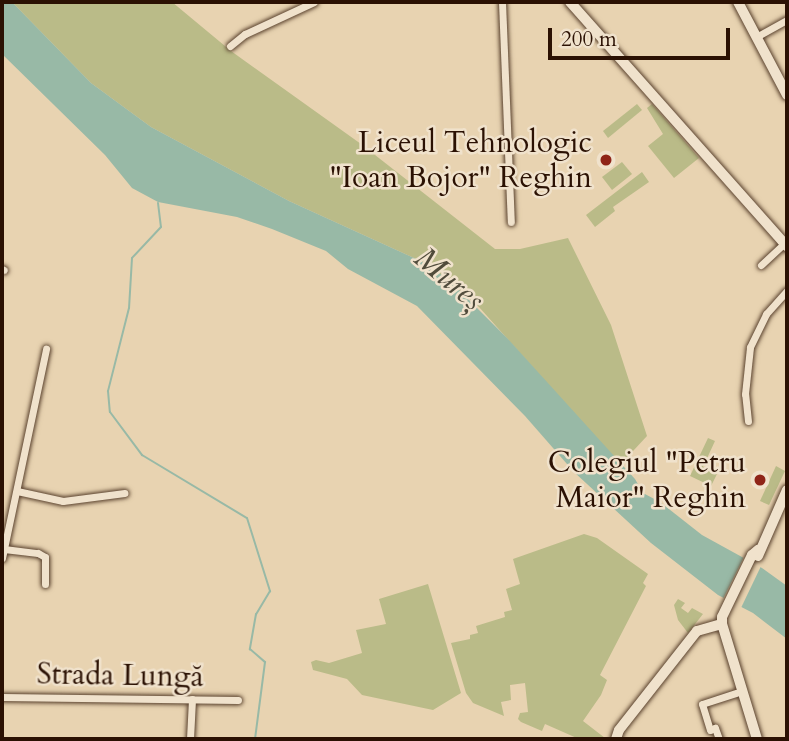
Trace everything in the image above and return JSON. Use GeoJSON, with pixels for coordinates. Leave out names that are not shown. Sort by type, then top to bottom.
{"type":"FeatureCollection","features":[{"type":"Feature","properties":{"kind":"main road"},"geometry":{"type":"LineString","coordinates":[[570,2],[786,244]]}},
{"type":"Feature","properties":{"kind":"main road"},"geometry":{"type":"LineString","coordinates":[[738,2],[787,95]]}},
{"type":"Feature","properties":{"kind":"main road"},"geometry":{"type":"LineString","coordinates":[[757,739],[724,620],[787,490]]}},
{"type":"Feature","properties":{"kind":"main road"},"geometry":{"type":"LineString","coordinates":[[616,739],[619,730],[697,631],[724,620]]}},
{"type":"Feature","properties":{"kind":"street"},"geometry":{"type":"LineString","coordinates":[[230,46],[246,34],[314,2]]}},
{"type":"Feature","properties":{"kind":"street"},"geometry":{"type":"LineString","coordinates":[[502,2],[511,222]]}},
{"type":"Feature","properties":{"kind":"street"},"geometry":{"type":"LineString","coordinates":[[756,37],[787,20]]}},
{"type":"Feature","properties":{"kind":"street"},"geometry":{"type":"LineString","coordinates":[[761,265],[786,244]]}},
{"type":"Feature","properties":{"kind":"street"},"geometry":{"type":"LineString","coordinates":[[748,421],[745,394],[750,347],[766,314],[787,291]]}},
{"type":"Feature","properties":{"kind":"street"},"geometry":{"type":"LineString","coordinates":[[45,584],[45,557],[38,553],[3,554],[46,349]]}},
{"type":"Feature","properties":{"kind":"street"},"geometry":{"type":"LineString","coordinates":[[17,491],[63,501],[124,493]]}},
{"type":"Feature","properties":{"kind":"street"},"geometry":{"type":"LineString","coordinates":[[2,513],[11,516]]}},
{"type":"Feature","properties":{"kind":"street"},"geometry":{"type":"LineString","coordinates":[[719,739],[715,728],[710,730],[702,704],[736,693]]}},
{"type":"Feature","properties":{"kind":"street","name":"Strada Lungă"},"geometry":{"type":"LineString","coordinates":[[2,697],[238,700]]}},
{"type":"Feature","properties":{"kind":"street"},"geometry":{"type":"LineString","coordinates":[[190,739],[192,699]]}},
{"type":"Feature","properties":{"kind":"green space"},"geometry":{"type":"Polygon","coordinates":[[[12,2],[172,2],[231,51],[361,144],[495,249],[520,249],[568,238],[611,325],[647,436],[620,465],[479,307],[425,263],[289,201],[151,127],[91,83],[12,2]]]}},
{"type":"Feature","properties":{"kind":"green space"},"geometry":{"type":"Polygon","coordinates":[[[637,104],[642,110],[608,138],[603,131],[637,104]]]}},
{"type":"Feature","properties":{"kind":"green space"},"geometry":{"type":"Polygon","coordinates":[[[652,104],[699,158],[674,178],[648,146],[663,134],[647,108],[652,104]]]}},
{"type":"Feature","properties":{"kind":"green space"},"geometry":{"type":"Polygon","coordinates":[[[622,162],[632,174],[612,190],[602,177],[622,162]]]}},
{"type":"Feature","properties":{"kind":"green space"},"geometry":{"type":"Polygon","coordinates":[[[642,172],[649,182],[613,207],[615,211],[595,227],[586,215],[642,172]]]}},
{"type":"Feature","properties":{"kind":"green space"},"geometry":{"type":"Polygon","coordinates":[[[708,438],[715,441],[703,467],[717,474],[711,486],[690,476],[708,438]]]}},
{"type":"Feature","properties":{"kind":"green space"},"geometry":{"type":"Polygon","coordinates":[[[776,466],[785,471],[769,505],[760,501],[776,466]]]}},
{"type":"Feature","properties":{"kind":"green space"},"geometry":{"type":"Polygon","coordinates":[[[584,534],[597,538],[648,574],[643,583],[646,586],[600,675],[607,680],[601,695],[583,721],[605,738],[602,739],[579,739],[545,724],[542,731],[521,722],[518,719],[520,713],[528,712],[525,683],[510,685],[511,700],[501,702],[504,716],[473,703],[466,693],[451,643],[470,639],[470,635],[478,633],[476,626],[505,617],[504,612],[512,610],[506,589],[520,584],[513,559],[584,534]]]}},
{"type":"Feature","properties":{"kind":"green space"},"geometry":{"type":"Polygon","coordinates":[[[428,584],[461,693],[433,710],[362,695],[347,679],[313,670],[311,662],[316,660],[329,663],[362,653],[356,630],[386,624],[379,599],[428,584]]]}},
{"type":"Feature","properties":{"kind":"green space"},"geometry":{"type":"Polygon","coordinates":[[[678,599],[685,603],[681,608],[688,613],[692,608],[703,614],[688,633],[678,620],[674,605],[678,599]]]}},
{"type":"Feature","properties":{"kind":"shaded area"},"geometry":{"type":"Polygon","coordinates":[[[2,2],[12,2],[91,83],[151,127],[289,201],[425,263],[451,282],[507,338],[635,479],[643,493],[660,502],[702,535],[762,568],[787,586],[787,639],[753,613],[718,595],[651,543],[574,472],[525,416],[417,306],[348,269],[326,251],[237,217],[158,202],[132,188],[105,155],[2,54],[2,2]]]}},
{"type":"Feature","properties":{"kind":"pier"},"geometry":{"type":"Polygon","coordinates":[[[745,555],[762,564],[740,610],[722,601],[745,555]]]}},
{"type":"Feature","properties":{"kind":"waterway"},"geometry":{"type":"LineString","coordinates":[[158,203],[161,227],[132,258],[129,308],[108,391],[110,412],[142,455],[247,518],[270,591],[256,614],[250,649],[265,662],[255,739]]}},
{"type":"Feature","properties":{"kind":"place","name":"Liceul Tehnologic \"Ioan Bojor\" Reghin"},"geometry":{"type":"Point","coordinates":[606,160]}},
{"type":"Feature","properties":{"kind":"place","name":"Colegiul \"Petru Maior\" Reghin"},"geometry":{"type":"Point","coordinates":[760,480]}},
{"type":"Feature","properties":{"kind":"water label","name":"Mureș"},"geometry":{"type":"Point","coordinates":[449,279]}}]}
